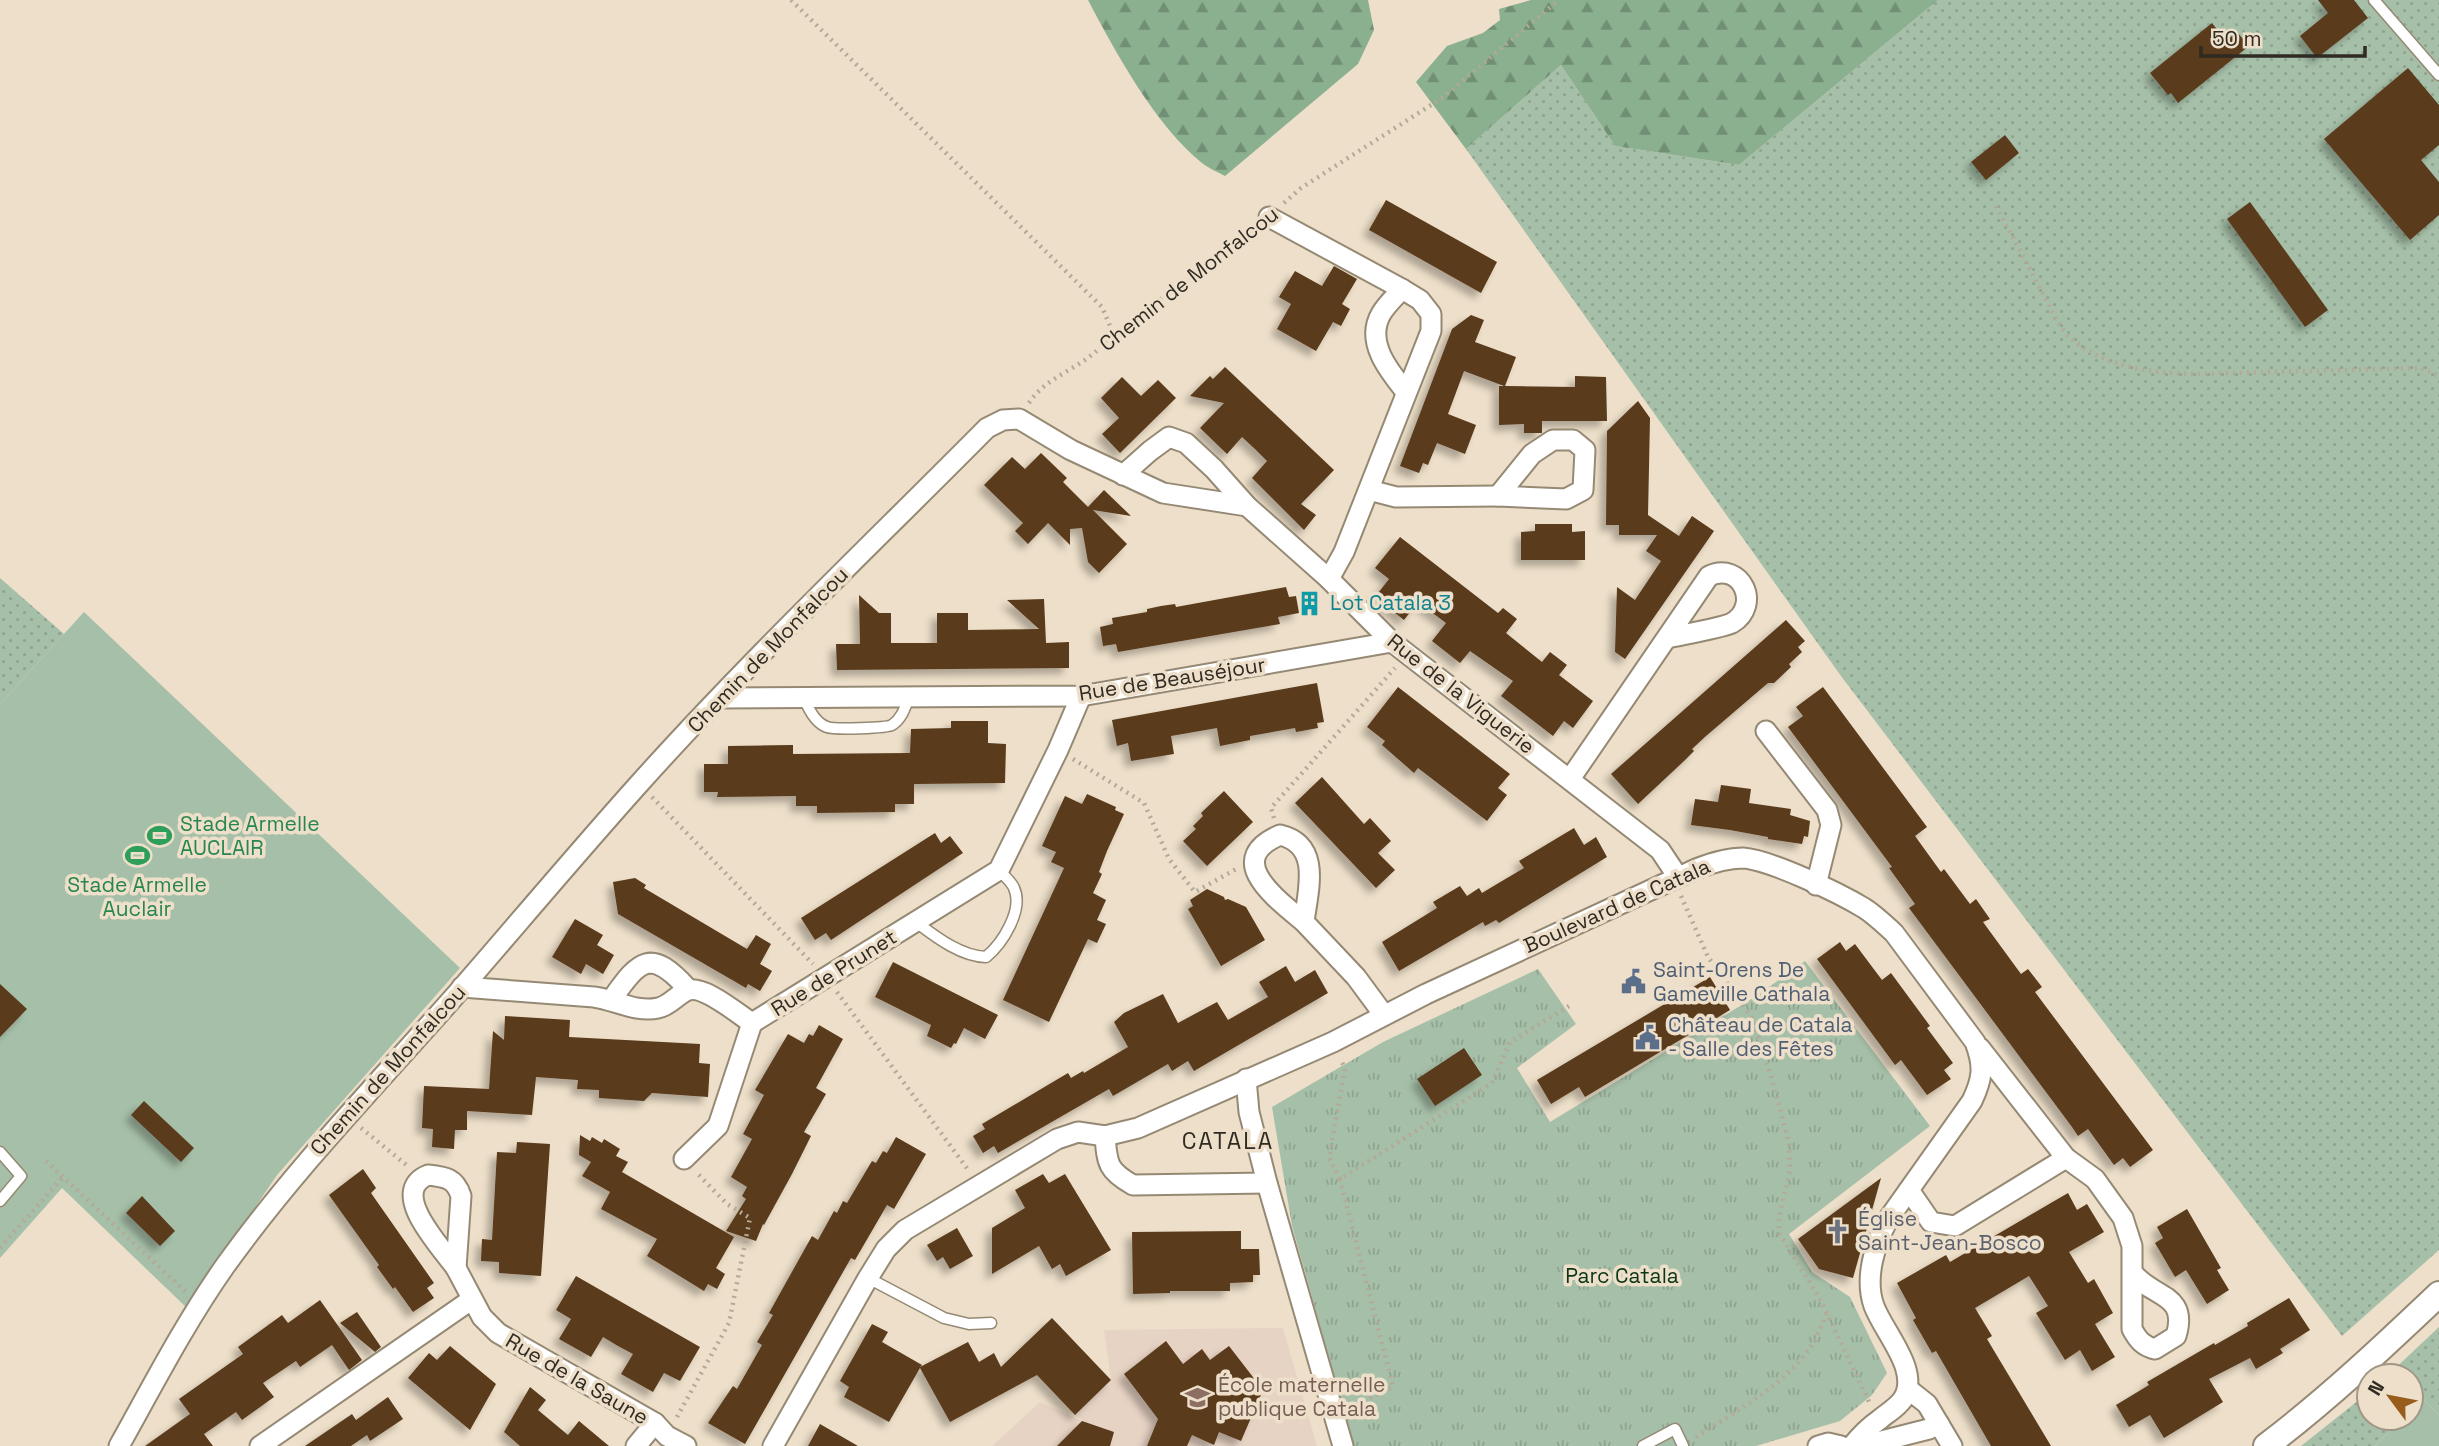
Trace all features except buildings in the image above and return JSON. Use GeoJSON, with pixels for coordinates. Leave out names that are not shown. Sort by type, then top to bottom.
{"type":"FeatureCollection","features":[{"type":"Feature","properties":{"kind":"street"},"geometry":{"type":"LineString","coordinates":[[1269,217],[1402,289],[1420,300],[1431,314],[1431,331],[1344,552],[1329,579]]}},
{"type":"Feature","properties":{"kind":"street"},"geometry":{"type":"LineString","coordinates":[[1402,289],[1380,315],[1374,337],[1388,371],[1406,392]]}},
{"type":"Feature","properties":{"kind":"street","name":"Chemin de Monfalcou"},"geometry":{"type":"LineString","coordinates":[[119,1446],[175,1343],[201,1303],[281,1193],[347,1116],[639,783],[720,698],[987,428],[1003,419],[1019,419]]}},
{"type":"Feature","properties":{"kind":"street"},"geometry":{"type":"LineString","coordinates":[[1019,419],[1072,450],[1163,492],[1247,506]]}},
{"type":"Feature","properties":{"kind":"street","name":"Rue de la Viguerie"},"geometry":{"type":"LineString","coordinates":[[1123,475],[1169,437],[1186,443],[1247,506],[1329,579],[1400,648],[1660,850],[1678,877]]}},
{"type":"Feature","properties":{"kind":"street"},"geometry":{"type":"LineString","coordinates":[[1369,490],[1396,497],[1497,496],[1566,499],[1583,490],[1585,450],[1573,440],[1553,440],[1532,454],[1497,496]]}},
{"type":"Feature","properties":{"kind":"street"},"geometry":{"type":"LineString","coordinates":[[1570,779],[1667,638]]}},
{"type":"Feature","properties":{"kind":"street","name":"Rue de Beauséjour"},"geometry":{"type":"LineString","coordinates":[[720,698],[1081,696],[1400,648]]}},
{"type":"Feature","properties":{"kind":"street"},"geometry":{"type":"LineString","coordinates":[[999,870],[1058,750],[1081,696]]}},
{"type":"Feature","properties":{"kind":"street"},"geometry":{"type":"LineString","coordinates":[[1766,731],[1827,810],[1831,825],[1816,885]]}},
{"type":"Feature","properties":{"kind":"street"},"geometry":{"type":"LineString","coordinates":[[1304,922],[1309,860],[1302,846],[1292,838],[1280,835],[1259,848],[1254,859],[1255,872],[1263,885],[1304,922],[1356,977],[1384,1016]]}},
{"type":"Feature","properties":{"kind":"street","name":"Boulevard de Catala"},"geometry":{"type":"LineString","coordinates":[[772,1446],[868,1278],[886,1249],[905,1230],[1057,1139],[1078,1132],[1105,1136],[1138,1128],[1333,1042],[1426,993],[1678,877],[1730,858],[1765,862],[1864,908],[1894,933],[1975,1042],[1981,1059],[1979,1086],[1972,1101],[1880,1235],[1872,1271],[1871,1292],[1874,1306],[1906,1369],[1908,1390]]}},
{"type":"Feature","properties":{"kind":"street","name":"Rue de Prunet"},"geometry":{"type":"LineString","coordinates":[[684,1159],[719,1126],[752,1023],[999,870]]}},
{"type":"Feature","properties":{"kind":"street","name":"Rue de Prunet"},"geometry":{"type":"LineString","coordinates":[[612,999],[629,975],[645,963],[652,963],[667,969],[688,989],[710,995],[752,1023]]}},
{"type":"Feature","properties":{"kind":"street"},"geometry":{"type":"LineString","coordinates":[[462,987],[612,999],[629,1007],[656,1009],[667,1005],[688,989]]}},
{"type":"Feature","properties":{"kind":"street"},"geometry":{"type":"LineString","coordinates":[[1975,1042],[2066,1158],[2095,1179],[2123,1218],[2132,1246],[2133,1273]]}},
{"type":"Feature","properties":{"kind":"street"},"geometry":{"type":"LineString","coordinates":[[1246,1079],[1249,1112],[1267,1183],[1343,1446]]}},
{"type":"Feature","properties":{"kind":"street"},"geometry":{"type":"LineString","coordinates":[[1105,1136],[1107,1162],[1117,1175],[1133,1185],[1267,1183]]}},
{"type":"Feature","properties":{"kind":"street"},"geometry":{"type":"LineString","coordinates":[[1909,1190],[1931,1223],[1955,1226],[2066,1158]]}},
{"type":"Feature","properties":{"kind":"street","name":"Rue de la Saune"},"geometry":{"type":"LineString","coordinates":[[456,1268],[461,1195],[457,1185],[448,1177],[428,1175],[415,1186],[413,1204],[419,1218],[456,1268],[482,1317],[498,1333],[686,1446]]}},
{"type":"Feature","properties":{"kind":"street"},"geometry":{"type":"LineString","coordinates":[[2266,1446],[2309,1414],[2439,1294]]}},
{"type":"Feature","properties":{"kind":"street"},"geometry":{"type":"LineString","coordinates":[[260,1446],[471,1300]]}},
{"type":"Feature","properties":{"kind":"street"},"geometry":{"type":"LineString","coordinates":[[1852,1446],[1878,1420],[1897,1407],[1908,1390],[1927,1404],[1952,1446]]}},
{"type":"Feature","properties":{"kind":"street"},"geometry":{"type":"LineString","coordinates":[[1862,1446],[1939,1424]]}},
{"type":"Feature","properties":{"kind":"street"},"geometry":{"type":"LineString","coordinates":[[636,1446],[661,1429]]}},
{"type":"Feature","properties":{"kind":"street"},"geometry":{"type":"LineString","coordinates":[[1818,1446],[1828,1443],[1842,1446]]}},
{"type":"Feature","properties":{"kind":"lane"},"geometry":{"type":"LineString","coordinates":[[2374,0],[2439,75]]}},
{"type":"Feature","properties":{"kind":"lane"},"geometry":{"type":"LineString","coordinates":[[804,697],[808,709],[828,728],[891,726],[899,719],[909,697]]}},
{"type":"Feature","properties":{"kind":"lane","name":"Rue de Prunet"},"geometry":{"type":"LineString","coordinates":[[916,922],[971,957],[986,957],[997,948],[1015,912],[1017,899],[1013,886],[999,870]]}},
{"type":"Feature","properties":{"kind":"lane"},"geometry":{"type":"LineString","coordinates":[[0,1152],[21,1176],[0,1201]]}},
{"type":"Feature","properties":{"kind":"lane"},"geometry":{"type":"LineString","coordinates":[[868,1278],[944,1318],[969,1324],[991,1322]]}},
{"type":"Feature","properties":{"kind":"lane"},"geometry":{"type":"LineString","coordinates":[[1643,1446],[1675,1429],[1683,1446]]}},
{"type":"Feature","properties":{"kind":"path"},"geometry":{"type":"LineString","coordinates":[[791,0],[1102,307],[1110,326],[1104,343]]}},
{"type":"Feature","properties":{"kind":"path","name":"Chemin de Monfalcou"},"geometry":{"type":"LineString","coordinates":[[1019,419],[1033,397],[1048,383],[1096,352],[1104,343],[1269,217],[1301,188],[1442,98],[1559,0]]}},
{"type":"Feature","properties":{"kind":"path"},"geometry":{"type":"LineString","coordinates":[[1996,206],[2069,337],[2091,352],[2137,369],[2162,373],[2421,368],[2439,376]]}},
{"type":"Feature","properties":{"kind":"path"},"geometry":{"type":"LineString","coordinates":[[1280,835],[1271,808],[1400,648]]}},
{"type":"Feature","properties":{"kind":"path"},"geometry":{"type":"LineString","coordinates":[[1058,750],[1144,803],[1169,859],[1195,892],[1254,859]]}},
{"type":"Feature","properties":{"kind":"path"},"geometry":{"type":"LineString","coordinates":[[1688,912],[1708,957],[1751,1016],[1771,1076],[1789,1143],[1790,1171],[1779,1217],[1779,1233],[1827,1314],[1878,1420]]}},
{"type":"Feature","properties":{"kind":"path"},"geometry":{"type":"LineString","coordinates":[[1340,1179],[1492,1083],[1510,1042],[1569,1006]]}},
{"type":"Feature","properties":{"kind":"path"},"geometry":{"type":"LineString","coordinates":[[1335,1415],[1393,1387],[1340,1179],[1329,1158],[1345,1068]]}},
{"type":"Feature","properties":{"kind":"path"},"geometry":{"type":"LineString","coordinates":[[347,1116],[422,1178]]}},
{"type":"Feature","properties":{"kind":"path"},"geometry":{"type":"LineString","coordinates":[[661,1429],[729,1323],[750,1218],[727,1204],[684,1159]]}},
{"type":"Feature","properties":{"kind":"path"},"geometry":{"type":"LineString","coordinates":[[46,1161],[201,1303]]}},
{"type":"Feature","properties":{"kind":"path"},"geometry":{"type":"LineString","coordinates":[[0,1248],[63,1177]]}},
{"type":"Feature","properties":{"kind":"path"},"geometry":{"type":"LineString","coordinates":[[1683,1446],[1790,1372],[1811,1346],[1827,1314]]}},
{"type":"Feature","properties":{"kind":"shaded area","name":"École maternelle publique Catala"},"geometry":{"type":"Polygon","coordinates":[[[1283,1328],[1317,1446],[992,1446],[1040,1402],[1084,1422],[1075,1415],[1111,1380],[1104,1330],[1283,1328]]]}},
{"type":"Feature","properties":{"kind":"green space"},"geometry":{"type":"Polygon","coordinates":[[[1088,0],[1368,0],[1374,30],[1358,64],[1225,176],[1202,163],[1168,129],[1124,65],[1088,0]]]}},
{"type":"Feature","properties":{"kind":"green space"},"geometry":{"type":"Polygon","coordinates":[[[1531,0],[1938,0],[1739,165],[1615,146],[1561,65],[1466,149],[1416,82],[1447,46],[1483,33],[1500,20],[1499,9],[1531,0]]]}},
{"type":"Feature","properties":{"kind":"green space"},"geometry":{"type":"Polygon","coordinates":[[[1938,0],[2439,0],[2439,1250],[2342,1336],[1841,676],[1466,149],[1561,65],[1615,146],[1739,165],[1938,0]]]}},
{"type":"Feature","properties":{"kind":"green space"},"geometry":{"type":"Polygon","coordinates":[[[0,578],[64,634],[0,704],[0,578]]]}},
{"type":"Feature","properties":{"kind":"green space","name":"Stade Armelle AUCLAIR"},"geometry":{"type":"Polygon","coordinates":[[[84,612],[460,968],[277,1175],[187,1308],[62,1188],[0,1258],[0,704],[84,612]]]}},
{"type":"Feature","properties":{"kind":"green space","name":"Parc Catala"},"geometry":{"type":"Polygon","coordinates":[[[1805,961],[1930,1126],[1789,1234],[1812,1272],[1850,1297],[1887,1373],[1872,1395],[1840,1421],[1756,1446],[1354,1446],[1292,1226],[1272,1107],[1383,1042],[1538,969],[1576,1024],[1517,1068],[1550,1122],[1758,995],[1805,961]]]}},
{"type":"Feature","properties":{"kind":"green space"},"geometry":{"type":"Polygon","coordinates":[[[2439,1327],[2439,1415],[2425,1401],[2425,1362],[2402,1362],[2439,1327]]]}},
{"type":"Feature","properties":{"kind":"green space"},"geometry":{"type":"Polygon","coordinates":[[[2425,1401],[2439,1415],[2439,1446],[2375,1446],[2389,1432],[2425,1432],[2425,1401]]]}},
{"type":"Feature","properties":{"kind":"green space"},"geometry":{"type":"Polygon","coordinates":[[[2355,1403],[2355,1432],[2389,1432],[2375,1446],[2301,1446],[2355,1403]]]}},
{"type":"Feature","properties":{"kind":"place","name":"Lot Catala 3"},"geometry":{"type":"Point","coordinates":[1310,603]}},
{"type":"Feature","properties":{"kind":"place","name":"Stade Armelle AUCLAIR"},"geometry":{"type":"Point","coordinates":[160,836]}},
{"type":"Feature","properties":{"kind":"place","name":"Stade Armelle Auclair"},"geometry":{"type":"Point","coordinates":[137,856]}},
{"type":"Feature","properties":{"kind":"place","name":"Saint-Orens De Gameville Cathala"},"geometry":{"type":"Point","coordinates":[1633,982]}},
{"type":"Feature","properties":{"kind":"place","name":"Château de Catala - Salle des Fêtes"},"geometry":{"type":"Point","coordinates":[1648,1037]}},
{"type":"Feature","properties":{"kind":"place","name":"Église Saint-Jean-Bosco"},"geometry":{"type":"Point","coordinates":[1838,1231]}},
{"type":"Feature","properties":{"kind":"place","name":"École maternelle publique Catala"},"geometry":{"type":"Point","coordinates":[1198,1397]}},
{"type":"Feature","properties":{"kind":"district","name":"CATALA"},"geometry":{"type":"Point","coordinates":[1228,1141]}}]}
